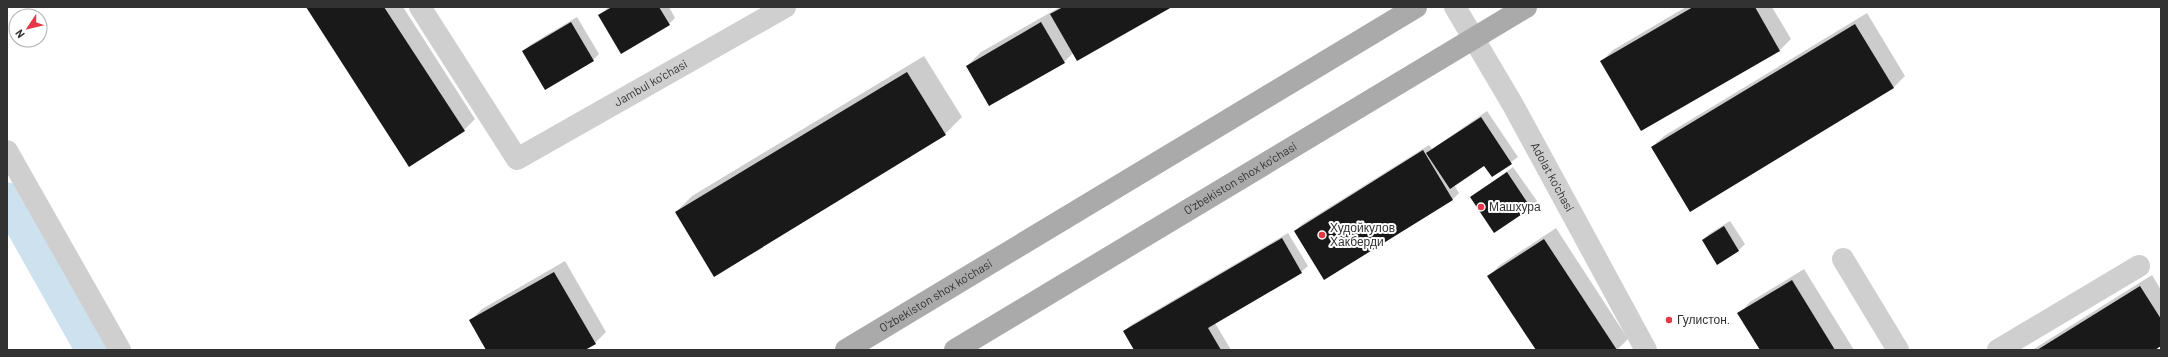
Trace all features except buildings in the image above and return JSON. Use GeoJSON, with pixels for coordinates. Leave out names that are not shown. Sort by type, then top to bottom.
{"type":"FeatureCollection","features":[{"type":"Feature","properties":{"kind":"main road","name":"O'zbekiston shox ko'chasi"},"geometry":{"type":"LineString","coordinates":[[846,350],[1416,7]]}},
{"type":"Feature","properties":{"kind":"main road","name":"O'zbekiston shox ko'chasi"},"geometry":{"type":"LineString","coordinates":[[955,350],[1526,7]]}},
{"type":"Feature","properties":{"kind":"street","name":"Jambul ko'chasi"},"geometry":{"type":"LineString","coordinates":[[420,7],[517,159],[785,7]]}},
{"type":"Feature","properties":{"kind":"street","name":"Adolat ko'chasi"},"geometry":{"type":"LineString","coordinates":[[1455,7],[1513,105],[1646,350]]}},
{"type":"Feature","properties":{"kind":"street"},"geometry":{"type":"LineString","coordinates":[[7,151],[120,350]]}},
{"type":"Feature","properties":{"kind":"street"},"geometry":{"type":"LineString","coordinates":[[1843,259],[1898,350]]}},
{"type":"Feature","properties":{"kind":"street"},"geometry":{"type":"LineString","coordinates":[[1998,350],[2139,266]]}},
{"type":"Feature","properties":{"kind":"waterway"},"geometry":{"type":"LineString","coordinates":[[7,199],[92,350]]}},
{"type":"Feature","properties":{"kind":"place","name":"Машхура"},"geometry":{"type":"Point","coordinates":[1481,207]}},
{"type":"Feature","properties":{"kind":"place","name":"Худойкулов Хакберди"},"geometry":{"type":"Point","coordinates":[1322,235]}},
{"type":"Feature","properties":{"kind":"place","name":"Гулистон."},"geometry":{"type":"Point","coordinates":[1669,320]}}]}
